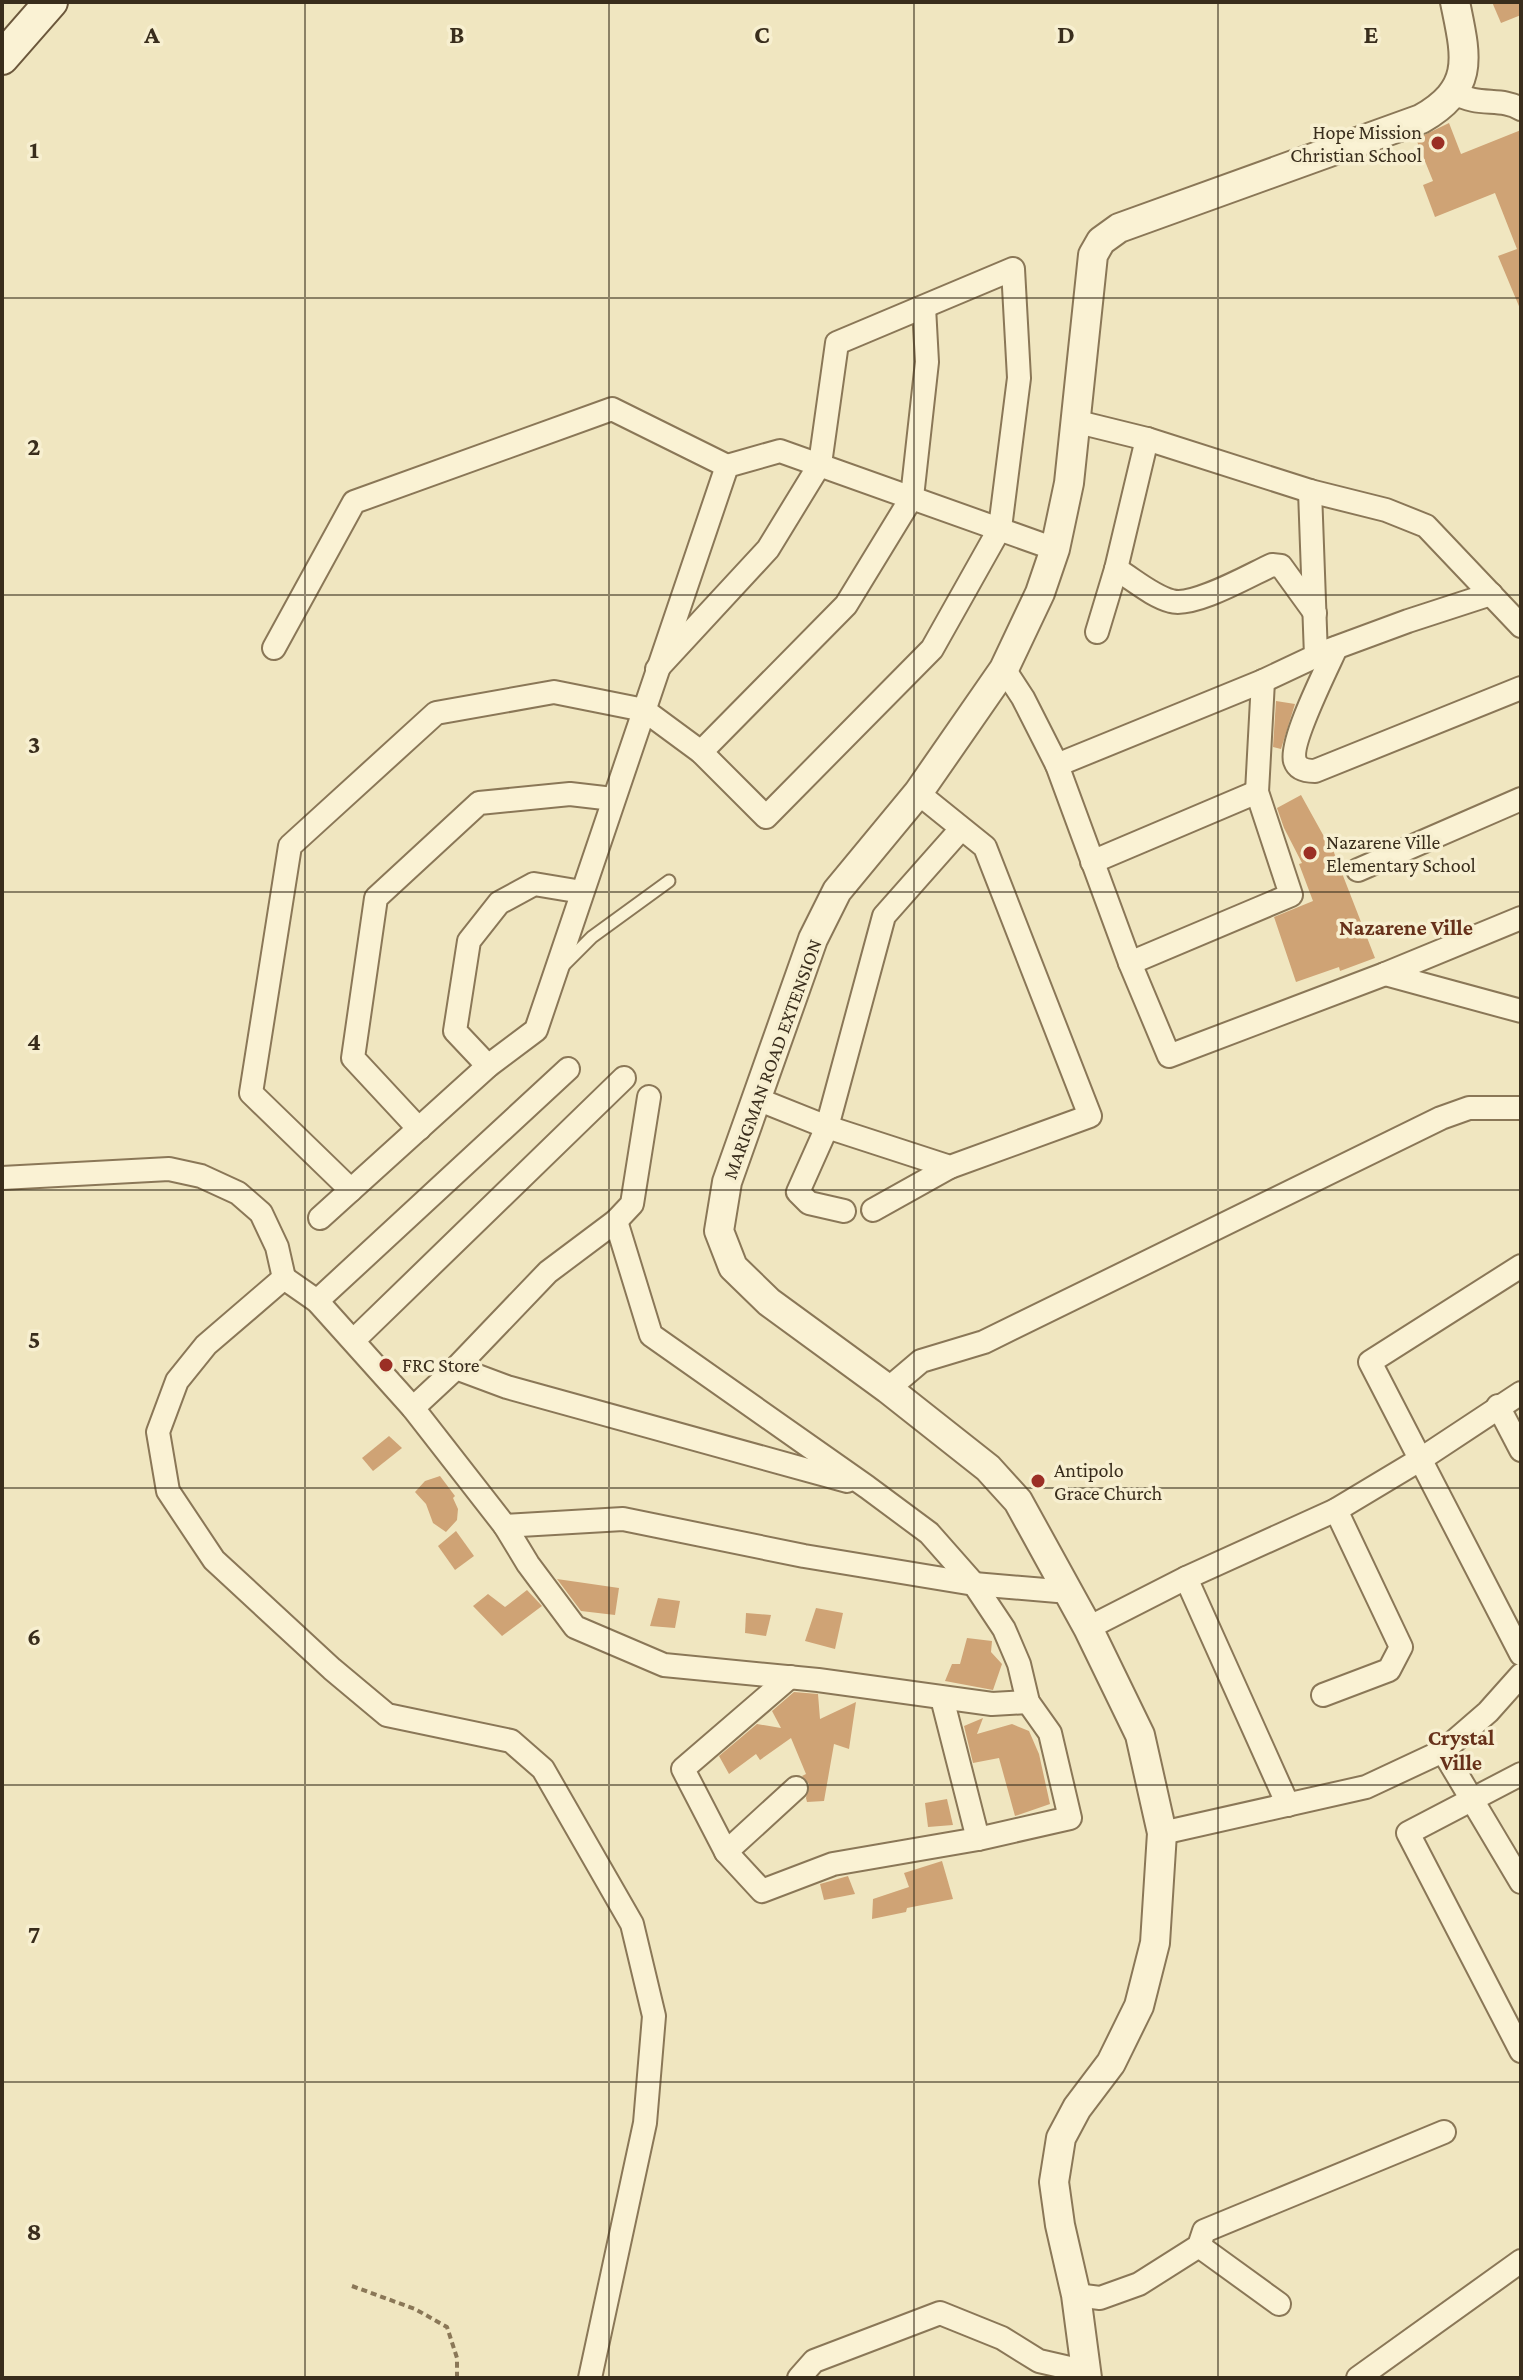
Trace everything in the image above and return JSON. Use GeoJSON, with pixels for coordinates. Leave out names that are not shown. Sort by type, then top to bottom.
{"type":"FeatureCollection","features":[{"type":"Feature","properties":{"kind":"main road"},"geometry":{"type":"LineString","coordinates":[[2,58],[51,2]]}},
{"type":"Feature","properties":{"kind":"street"},"geometry":{"type":"LineString","coordinates":[[1455,2],[1466,54],[1455,93],[1466,100],[1501,103],[1521,109]]}},
{"type":"Feature","properties":{"kind":"street","name":"MARIGMAN ROAD EXTENSION"},"geometry":{"type":"LineString","coordinates":[[1087,2375],[1076,2295],[1054,2182],[1061,2138],[1077,2108],[1111,2063],[1139,2006],[1155,1943],[1162,1833],[1140,1735],[1088,1628],[1018,1501],[988,1468],[888,1389],[769,1302],[733,1267],[719,1231],[727,1182],[813,939],[837,891],[918,793],[1004,669],[1040,593],[1055,549],[1069,483],[1078,422],[1093,255],[1101,241],[1119,228],[1421,119],[1441,108],[1455,93]]}},
{"type":"Feature","properties":{"kind":"street"},"geometry":{"type":"LineString","coordinates":[[351,1190],[251,1093],[290,846],[436,713],[554,692],[644,710],[701,752],[766,817],[932,649],[1000,528],[1019,378],[1013,269],[837,343],[820,464],[768,549],[657,669]]}},
{"type":"Feature","properties":{"kind":"street"},"geometry":{"type":"LineString","coordinates":[[701,752],[846,605],[912,497],[927,362],[924,307]]}},
{"type":"Feature","properties":{"kind":"street"},"geometry":{"type":"LineString","coordinates":[[274,648],[354,502],[612,409],[727,466],[780,451],[1055,549]]}},
{"type":"Feature","properties":{"kind":"street"},"geometry":{"type":"LineString","coordinates":[[1078,422],[1147,439],[1310,491],[1386,510],[1426,526],[1521,626]]}},
{"type":"Feature","properties":{"kind":"street"},"geometry":{"type":"LineString","coordinates":[[1097,632],[1116,569],[1147,439]]}},
{"type":"Feature","properties":{"kind":"street"},"geometry":{"type":"LineString","coordinates":[[320,1218],[488,1066],[536,1030],[727,466]]}},
{"type":"Feature","properties":{"kind":"street"},"geometry":{"type":"LineString","coordinates":[[1310,491],[1315,613],[1326,652],[1294,752],[1294,761],[1299,768],[1307,772],[1315,771],[1521,688]]}},
{"type":"Feature","properties":{"kind":"street"},"geometry":{"type":"LineString","coordinates":[[1116,569],[1165,599],[1178,603],[1192,601],[1272,565],[1281,566],[1315,613]]}},
{"type":"Feature","properties":{"kind":"street"},"geometry":{"type":"LineString","coordinates":[[1057,765],[1326,652],[1491,594]]}},
{"type":"Feature","properties":{"kind":"street"},"geometry":{"type":"LineString","coordinates":[[1004,669],[1023,698],[1057,765],[1130,963],[1169,1056],[1385,974],[1521,918]]}},
{"type":"Feature","properties":{"kind":"street"},"geometry":{"type":"LineString","coordinates":[[1130,963],[1291,895],[1257,792],[1263,681]]}},
{"type":"Feature","properties":{"kind":"street"},"geometry":{"type":"LineString","coordinates":[[1092,862],[1257,792]]}},
{"type":"Feature","properties":{"kind":"street"},"geometry":{"type":"LineString","coordinates":[[873,1210],[950,1167],[1090,1116],[985,847],[918,793]]}},
{"type":"Feature","properties":{"kind":"street"},"geometry":{"type":"LineString","coordinates":[[419,1129],[353,1058],[376,898],[479,803],[570,794],[613,799]]}},
{"type":"Feature","properties":{"kind":"street"},"geometry":{"type":"LineString","coordinates":[[1358,870],[1521,799]]}},
{"type":"Feature","properties":{"kind":"street"},"geometry":{"type":"LineString","coordinates":[[844,1211],[809,1203],[798,1192],[827,1127],[884,916],[961,829]]}},
{"type":"Feature","properties":{"kind":"street"},"geometry":{"type":"LineString","coordinates":[[488,1066],[455,1031],[469,941],[499,903],[534,884],[582,892]]}},
{"type":"Feature","properties":{"kind":"street"},"geometry":{"type":"LineString","coordinates":[[1385,974],[1521,1011]]}},
{"type":"Feature","properties":{"kind":"street"},"geometry":{"type":"LineString","coordinates":[[317,1301],[568,1069]]}},
{"type":"Feature","properties":{"kind":"street"},"geometry":{"type":"LineString","coordinates":[[354,1340],[624,1078]]}},
{"type":"Feature","properties":{"kind":"street"},"geometry":{"type":"LineString","coordinates":[[413,1408],[548,1272],[616,1221],[632,1204],[649,1097]]}},
{"type":"Feature","properties":{"kind":"street"},"geometry":{"type":"LineString","coordinates":[[757,1099],[827,1127],[950,1167]]}},
{"type":"Feature","properties":{"kind":"street"},"geometry":{"type":"LineString","coordinates":[[888,1389],[921,1361],[984,1342],[1441,1118],[1469,1108],[1521,1108]]}},
{"type":"Feature","properties":{"kind":"street"},"geometry":{"type":"LineString","coordinates":[[2,1178],[169,1169],[201,1176],[238,1193],[261,1213],[277,1247],[284,1278],[317,1301],[413,1408],[505,1526],[528,1564],[575,1627],[664,1665],[790,1677],[992,1704],[1028,1702]]}},
{"type":"Feature","properties":{"kind":"street"},"geometry":{"type":"LineString","coordinates":[[616,1221],[651,1335],[929,1533],[974,1584],[1004,1629],[1019,1664],[1028,1702],[1050,1733],[1070,1818],[978,1839],[833,1864],[762,1891],[726,1852],[683,1769],[790,1677]]}},
{"type":"Feature","properties":{"kind":"street"},"geometry":{"type":"LineString","coordinates":[[1521,1266],[1370,1362],[1521,1654]]}},
{"type":"Feature","properties":{"kind":"street"},"geometry":{"type":"LineString","coordinates":[[284,1278],[206,1345],[177,1381],[158,1432],[168,1491],[214,1560],[332,1669],[387,1715],[511,1741],[543,1769],[632,1924],[654,2016],[645,2123],[590,2378]]}},
{"type":"Feature","properties":{"kind":"street"},"geometry":{"type":"LineString","coordinates":[[456,1368],[507,1387],[867,1487]]}},
{"type":"Feature","properties":{"kind":"street"},"geometry":{"type":"LineString","coordinates":[[1088,1628],[1186,1578],[1336,1510],[1521,1393]]}},
{"type":"Feature","properties":{"kind":"street"},"geometry":{"type":"LineString","coordinates":[[1498,1406],[1521,1450]]}},
{"type":"Feature","properties":{"kind":"street"},"geometry":{"type":"LineString","coordinates":[[1323,1695],[1389,1670],[1401,1647],[1336,1510]]}},
{"type":"Feature","properties":{"kind":"street"},"geometry":{"type":"LineString","coordinates":[[505,1526],[623,1519],[804,1556],[974,1584],[1069,1592]]}},
{"type":"Feature","properties":{"kind":"street"},"geometry":{"type":"LineString","coordinates":[[1186,1578],[1288,1805]]}},
{"type":"Feature","properties":{"kind":"street"},"geometry":{"type":"LineString","coordinates":[[1162,1833],[1366,1787],[1443,1751],[1488,1712],[1521,1675]]}},
{"type":"Feature","properties":{"kind":"street"},"geometry":{"type":"LineString","coordinates":[[942,1698],[978,1839]]}},
{"type":"Feature","properties":{"kind":"street"},"geometry":{"type":"LineString","coordinates":[[1443,1751],[1521,1882]]}},
{"type":"Feature","properties":{"kind":"street"},"geometry":{"type":"LineString","coordinates":[[1521,1774],[1408,1833],[1521,2051]]}},
{"type":"Feature","properties":{"kind":"street"},"geometry":{"type":"LineString","coordinates":[[726,1852],[796,1788]]}},
{"type":"Feature","properties":{"kind":"street"},"geometry":{"type":"LineString","coordinates":[[1076,2295],[1100,2298],[1139,2284],[1199,2246],[1204,2231],[1444,2132]]}},
{"type":"Feature","properties":{"kind":"street"},"geometry":{"type":"LineString","coordinates":[[1199,2246],[1279,2304]]}},
{"type":"Feature","properties":{"kind":"street"},"geometry":{"type":"LineString","coordinates":[[1358,2378],[1521,2261]]}},
{"type":"Feature","properties":{"kind":"street"},"geometry":{"type":"LineString","coordinates":[[799,2378],[814,2361],[940,2313],[1002,2338],[1039,2361],[1087,2375]]}},
{"type":"Feature","properties":{"kind":"lane"},"geometry":{"type":"LineString","coordinates":[[554,975],[592,937],[669,881]]}},
{"type":"Feature","properties":{"kind":"path"},"geometry":{"type":"LineString","coordinates":[[352,2286],[415,2309],[447,2327],[457,2358],[457,2378]]}},
{"type":"Feature","properties":{"kind":"building"},"geometry":{"type":"Polygon","coordinates":[[[1492,2],[1521,2],[1521,15],[1501,23],[1492,2]]]}},
{"type":"Feature","properties":{"kind":"building"},"geometry":{"type":"Polygon","coordinates":[[[1449,123],[1461,154],[1521,130],[1521,311],[1498,256],[1517,249],[1495,193],[1435,217],[1423,185],[1433,181],[1416,139],[1449,123]]]}},
{"type":"Feature","properties":{"kind":"building"},"geometry":{"type":"Polygon","coordinates":[[[1276,701],[1295,704],[1281,749],[1273,747],[1276,701]]]}},
{"type":"Feature","properties":{"kind":"building","name":"Nazarene Ville Elementary School"},"geometry":{"type":"Polygon","coordinates":[[[1301,795],[1333,850],[1375,958],[1296,982],[1274,917],[1313,901],[1299,864],[1302,863],[1277,808],[1301,795]]]}},
{"type":"Feature","properties":{"kind":"building"},"geometry":{"type":"Polygon","coordinates":[[[389,1436],[402,1448],[373,1471],[362,1458],[389,1436]]]}},
{"type":"Feature","properties":{"kind":"building"},"geometry":{"type":"Polygon","coordinates":[[[440,1476],[455,1496],[458,1509],[457,1520],[446,1532],[433,1523],[426,1504],[415,1492],[425,1481],[440,1476]]]}},
{"type":"Feature","properties":{"kind":"building"},"geometry":{"type":"Polygon","coordinates":[[[456,1531],[474,1556],[455,1570],[438,1546],[456,1531]]]}},
{"type":"Feature","properties":{"kind":"building"},"geometry":{"type":"Polygon","coordinates":[[[557,1579],[619,1588],[615,1615],[581,1611],[557,1579]]]}},
{"type":"Feature","properties":{"kind":"building"},"geometry":{"type":"Polygon","coordinates":[[[527,1590],[542,1606],[502,1636],[473,1606],[488,1594],[505,1607],[527,1590]]]}},
{"type":"Feature","properties":{"kind":"building"},"geometry":{"type":"Polygon","coordinates":[[[658,1598],[680,1601],[675,1628],[650,1626],[658,1598]]]}},
{"type":"Feature","properties":{"kind":"building"},"geometry":{"type":"Polygon","coordinates":[[[816,1608],[843,1613],[835,1649],[805,1641],[816,1608]]]}},
{"type":"Feature","properties":{"kind":"building"},"geometry":{"type":"Polygon","coordinates":[[[746,1613],[771,1615],[766,1636],[745,1633],[746,1613]]]}},
{"type":"Feature","properties":{"kind":"building"},"geometry":{"type":"Polygon","coordinates":[[[967,1638],[992,1641],[991,1652],[1002,1664],[993,1690],[945,1681],[952,1664],[960,1664],[967,1638]]]}},
{"type":"Feature","properties":{"kind":"building"},"geometry":{"type":"Polygon","coordinates":[[[794,1692],[818,1694],[820,1719],[856,1702],[849,1749],[834,1744],[824,1801],[807,1802],[809,1784],[802,1776],[806,1774],[791,1738],[760,1760],[756,1754],[729,1774],[719,1756],[757,1724],[781,1728],[772,1711],[794,1692]]]}},
{"type":"Feature","properties":{"kind":"building"},"geometry":{"type":"Polygon","coordinates":[[[983,1718],[977,1734],[1012,1724],[1029,1731],[1039,1754],[1050,1804],[1015,1816],[999,1758],[973,1763],[964,1726],[983,1718]]]}},
{"type":"Feature","properties":{"kind":"building"},"geometry":{"type":"Polygon","coordinates":[[[947,1799],[953,1825],[928,1827],[925,1803],[947,1799]]]}},
{"type":"Feature","properties":{"kind":"building"},"geometry":{"type":"Polygon","coordinates":[[[942,1861],[953,1899],[872,1919],[873,1899],[909,1887],[904,1873],[942,1861]]]}},
{"type":"Feature","properties":{"kind":"building"},"geometry":{"type":"Polygon","coordinates":[[[848,1876],[855,1894],[824,1900],[820,1884],[848,1876]]]}},
{"type":"Feature","properties":{"kind":"place","name":"Hope Mission Christian School"},"geometry":{"type":"Point","coordinates":[1438,143]}},
{"type":"Feature","properties":{"kind":"place","name":"Nazarene Ville Elementary School"},"geometry":{"type":"Point","coordinates":[1310,853]}},
{"type":"Feature","properties":{"kind":"place","name":"FRC Store"},"geometry":{"type":"Point","coordinates":[386,1365]}},
{"type":"Feature","properties":{"kind":"place","name":"Antipolo Grace Church"},"geometry":{"type":"Point","coordinates":[1038,1481]}},
{"type":"Feature","properties":{"kind":"district","name":"Nazarene Ville"},"geometry":{"type":"Point","coordinates":[1406,927]}},
{"type":"Feature","properties":{"kind":"district","name":"Crystal Ville"},"geometry":{"type":"Point","coordinates":[1461,1750]}}]}
